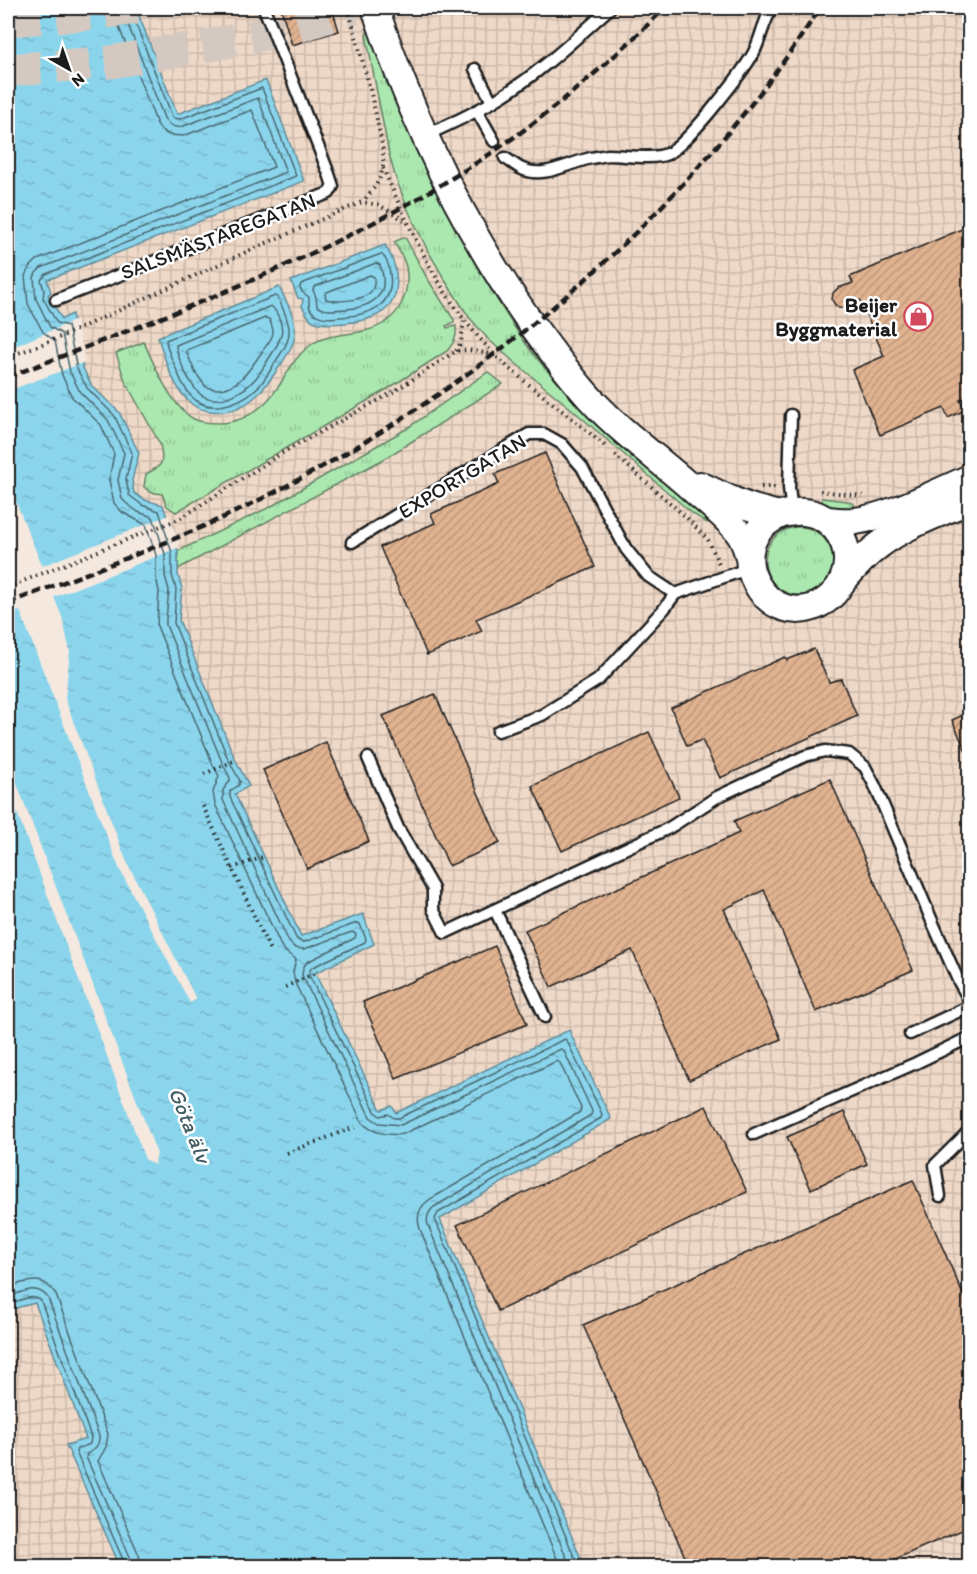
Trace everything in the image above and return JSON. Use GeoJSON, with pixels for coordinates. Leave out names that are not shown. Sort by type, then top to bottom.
{"type":"FeatureCollection","features":[{"type":"Feature","properties":{"kind":"street"},"geometry":{"type":"LineString","coordinates":[[375,8],[396,69],[435,160],[488,257],[537,333],[582,390],[605,414],[675,473],[734,512],[740,534],[745,542],[754,583],[764,595],[776,604],[791,609],[806,608],[820,603],[833,594],[862,560],[895,534],[969,500]]}},
{"type":"Feature","properties":{"kind":"street"},"geometry":{"type":"LineString","coordinates":[[734,512],[788,498],[810,513],[827,520],[852,522],[898,509],[969,478]]}},
{"type":"Feature","properties":{"kind":"street"},"geometry":{"type":"LineString","coordinates":[[749,563],[752,543],[758,531],[788,498]]}},
{"type":"Feature","properties":{"kind":"street"},"geometry":{"type":"LineString","coordinates":[[827,520],[841,536],[846,548],[846,569],[842,582]]}},
{"type":"Feature","properties":{"kind":"lane","name":"SALSMÄSTAREGATAN"},"geometry":{"type":"LineString","coordinates":[[56,300],[329,193],[333,186],[329,174],[264,8]]}},
{"type":"Feature","properties":{"kind":"lane"},"geometry":{"type":"LineString","coordinates":[[424,136],[477,111],[504,95],[550,60],[610,8]]}},
{"type":"Feature","properties":{"kind":"lane"},"geometry":{"type":"LineString","coordinates":[[505,158],[522,169],[540,172],[607,155],[641,157],[666,154],[694,129],[736,79],[753,54],[766,16],[772,8]]}},
{"type":"Feature","properties":{"kind":"lane"},"geometry":{"type":"LineString","coordinates":[[475,69],[492,102]]}},
{"type":"Feature","properties":{"kind":"lane"},"geometry":{"type":"LineString","coordinates":[[477,111],[494,141]]}},
{"type":"Feature","properties":{"kind":"lane"},"geometry":{"type":"LineString","coordinates":[[788,498],[792,415]]}},
{"type":"Feature","properties":{"kind":"lane","name":"EXPORTGATAN"},"geometry":{"type":"LineString","coordinates":[[352,542],[530,434],[544,434],[562,444],[582,467],[626,549],[648,576],[675,594]]}},
{"type":"Feature","properties":{"kind":"lane"},"geometry":{"type":"LineString","coordinates":[[498,731],[542,715],[598,680],[664,609],[675,594],[725,578],[749,563]]}},
{"type":"Feature","properties":{"kind":"lane"},"geometry":{"type":"LineString","coordinates":[[368,758],[398,828],[433,889],[433,909],[445,933],[669,828],[717,797],[805,756],[825,751],[849,754],[865,767],[875,786],[936,931],[969,1000]]}},
{"type":"Feature","properties":{"kind":"lane"},"geometry":{"type":"LineString","coordinates":[[495,910],[545,1017]]}},
{"type":"Feature","properties":{"kind":"lane"},"geometry":{"type":"LineString","coordinates":[[910,1034],[969,1006]]}},
{"type":"Feature","properties":{"kind":"lane"},"geometry":{"type":"LineString","coordinates":[[754,1134],[916,1063],[969,1037]]}},
{"type":"Feature","properties":{"kind":"lane"},"geometry":{"type":"LineString","coordinates":[[940,1196],[935,1165],[969,1130]]}},
{"type":"Feature","properties":{"kind":"path"},"geometry":{"type":"LineString","coordinates":[[348,8],[372,98],[381,143],[383,168],[406,221],[437,281],[483,343],[529,385],[582,427],[686,517],[708,540],[725,578]]}},
{"type":"Feature","properties":{"kind":"path"},"geometry":{"type":"LineString","coordinates":[[362,202],[376,186],[383,168]]}},
{"type":"Feature","properties":{"kind":"path"},"geometry":{"type":"LineString","coordinates":[[8,357],[63,336],[246,252],[362,202],[370,202],[387,208],[406,221]]}},
{"type":"Feature","properties":{"kind":"path"},"geometry":{"type":"LineString","coordinates":[[8,587],[181,518],[282,453],[393,392],[456,351],[461,342],[464,319]]}},
{"type":"Feature","properties":{"kind":"path"},"geometry":{"type":"LineString","coordinates":[[456,351],[496,355]]}},
{"type":"Feature","properties":{"kind":"path"},"geometry":{"type":"LineString","coordinates":[[708,540],[749,492],[757,487],[768,486],[788,498],[867,497]]}},
{"type":"Feature","properties":{"kind":"path"},"geometry":{"type":"LineString","coordinates":[[204,774],[236,760]]}},
{"type":"Feature","properties":{"kind":"path"},"geometry":{"type":"LineString","coordinates":[[203,806],[270,950]]}},
{"type":"Feature","properties":{"kind":"path"},"geometry":{"type":"LineString","coordinates":[[232,868],[264,856]]}},
{"type":"Feature","properties":{"kind":"path"},"geometry":{"type":"LineString","coordinates":[[285,987],[315,973]]}},
{"type":"Feature","properties":{"kind":"path"},"geometry":{"type":"LineString","coordinates":[[287,1153],[355,1127]]}},
{"type":"Feature","properties":{"kind":"shaded area"},"geometry":{"type":"Polygon","coordinates":[[[136,8],[969,8],[969,1562],[942,1562],[931,1566],[584,1566],[440,1219],[611,1119],[396,1113],[381,1110],[315,973],[374,944],[362,914],[301,936],[235,794],[248,786],[179,620],[182,588],[178,575],[178,551],[145,500],[134,493],[132,480],[139,453],[119,412],[92,386],[83,368],[72,315],[62,320],[48,295],[47,280],[304,181],[177,114],[136,8]]]}},
{"type":"Feature","properties":{"kind":"shaded area"},"geometry":{"type":"Polygon","coordinates":[[[35,1303],[86,1440],[67,1446],[120,1566],[8,1566],[8,1310],[35,1303]]]}},
{"type":"Feature","properties":{"kind":"green space"},"geometry":{"type":"Polygon","coordinates":[[[368,31],[371,33],[419,154],[448,212],[494,295],[527,345],[562,387],[608,434],[715,520],[707,523],[693,514],[514,362],[488,339],[469,317],[428,251],[395,176],[366,35],[368,31]]]}},
{"type":"Feature","properties":{"kind":"green space"},"geometry":{"type":"Polygon","coordinates":[[[405,237],[427,278],[454,320],[446,326],[447,328],[456,326],[456,335],[447,351],[389,388],[176,512],[167,506],[162,494],[150,492],[144,487],[146,474],[161,463],[160,444],[125,381],[116,353],[144,342],[165,386],[187,414],[207,423],[239,420],[267,401],[296,359],[315,342],[368,330],[387,321],[395,314],[404,297],[407,277],[404,260],[394,242],[405,237]]]}},
{"type":"Feature","properties":{"kind":"green space"},"geometry":{"type":"Polygon","coordinates":[[[488,372],[503,384],[384,459],[178,569],[178,551],[270,507],[406,429],[488,372]]]}},
{"type":"Feature","properties":{"kind":"green space"},"geometry":{"type":"Polygon","coordinates":[[[822,498],[854,504],[859,514],[826,508],[822,498]]]}},
{"type":"Feature","properties":{"kind":"green space"},"geometry":{"type":"Polygon","coordinates":[[[806,527],[818,533],[827,542],[833,554],[831,574],[823,585],[806,595],[792,595],[775,585],[767,574],[765,554],[775,537],[786,529],[806,527]]]}},
{"type":"Feature","properties":{"kind":"water","name":"Göta älv"},"geometry":{"type":"Polygon","coordinates":[[[8,8],[136,8],[177,114],[266,80],[304,181],[47,280],[51,292],[48,295],[62,319],[72,314],[83,368],[92,386],[119,412],[139,453],[132,480],[134,493],[145,500],[163,505],[178,551],[178,575],[182,588],[179,620],[234,757],[249,786],[235,794],[301,936],[363,914],[374,944],[315,973],[381,1110],[392,1106],[396,1113],[569,1030],[611,1119],[440,1219],[584,1566],[120,1566],[66,1445],[86,1439],[35,1303],[8,1310],[8,8]]]}},
{"type":"Feature","properties":{"kind":"water"},"geometry":{"type":"Polygon","coordinates":[[[385,245],[394,265],[397,286],[390,304],[373,317],[356,322],[329,324],[313,321],[302,306],[303,299],[298,298],[291,281],[385,245]]]}},
{"type":"Feature","properties":{"kind":"water"},"geometry":{"type":"Polygon","coordinates":[[[279,287],[293,317],[295,335],[290,350],[275,373],[253,399],[234,409],[210,411],[193,405],[175,383],[158,337],[279,287]]]}},
{"type":"Feature","properties":{"kind":"water"},"geometry":{"type":"Polygon","coordinates":[[[942,1562],[969,1562],[969,1566],[931,1566],[942,1562]]]}},
{"type":"Feature","properties":{"kind":"pier"},"geometry":{"type":"Polygon","coordinates":[[[76,320],[85,362],[8,391],[8,349],[76,320]]]}},
{"type":"Feature","properties":{"kind":"pier"},"geometry":{"type":"Polygon","coordinates":[[[8,482],[42,566],[169,515],[180,547],[54,597],[62,617],[70,651],[65,699],[126,860],[196,999],[190,1003],[119,868],[20,611],[8,615],[8,482]]]}},
{"type":"Feature","properties":{"kind":"pier"},"geometry":{"type":"Polygon","coordinates":[[[8,760],[157,1154],[154,1165],[145,1159],[8,788],[8,760]]]}},
{"type":"Feature","properties":{"kind":"building"},"geometry":{"type":"Polygon","coordinates":[[[281,8],[332,8],[339,31],[292,45],[281,8]]]}},
{"type":"Feature","properties":{"kind":"building","name":"Beijer Byggmaterial"},"geometry":{"type":"Polygon","coordinates":[[[969,226],[969,396],[960,400],[965,410],[948,418],[944,408],[880,435],[852,370],[884,356],[860,300],[846,308],[839,308],[832,300],[833,293],[838,288],[853,283],[850,277],[969,226]]]}},
{"type":"Feature","properties":{"kind":"building"},"geometry":{"type":"Polygon","coordinates":[[[545,453],[595,567],[476,619],[482,631],[427,655],[380,547],[435,523],[431,514],[499,484],[495,474],[545,453]]]}},
{"type":"Feature","properties":{"kind":"building"},"geometry":{"type":"Polygon","coordinates":[[[814,649],[829,682],[841,679],[857,716],[720,778],[702,740],[687,746],[671,708],[785,657],[787,660],[814,649]]]}},
{"type":"Feature","properties":{"kind":"building"},"geometry":{"type":"Polygon","coordinates":[[[435,694],[500,843],[449,866],[383,716],[435,694]]]}},
{"type":"Feature","properties":{"kind":"building"},"geometry":{"type":"Polygon","coordinates":[[[969,712],[969,758],[952,720],[969,712]]]}},
{"type":"Feature","properties":{"kind":"building"},"geometry":{"type":"Polygon","coordinates":[[[649,732],[679,797],[562,851],[532,786],[649,732]]]}},
{"type":"Feature","properties":{"kind":"building"},"geometry":{"type":"Polygon","coordinates":[[[326,742],[369,841],[307,869],[263,770],[326,742]]]}},
{"type":"Feature","properties":{"kind":"building"},"geometry":{"type":"Polygon","coordinates":[[[830,779],[913,970],[816,1012],[764,890],[724,909],[781,1039],[689,1080],[632,950],[551,987],[525,930],[739,833],[734,821],[830,779]]]}},
{"type":"Feature","properties":{"kind":"building"},"geometry":{"type":"Polygon","coordinates":[[[495,946],[527,1024],[396,1079],[363,1002],[495,946]]]}},
{"type":"Feature","properties":{"kind":"building"},"geometry":{"type":"Polygon","coordinates":[[[706,1106],[747,1192],[498,1311],[457,1225],[706,1106]]]}},
{"type":"Feature","properties":{"kind":"building"},"geometry":{"type":"Polygon","coordinates":[[[844,1112],[867,1164],[811,1189],[787,1137],[844,1112]]]}},
{"type":"Feature","properties":{"kind":"building"},"geometry":{"type":"Polygon","coordinates":[[[913,1180],[969,1308],[969,1527],[879,1566],[689,1566],[583,1325],[913,1180]]]}},
{"type":"Feature","properties":{"kind":"tunnel"},"geometry":{"type":"LineString","coordinates":[[8,20],[137,8]]}},
{"type":"Feature","properties":{"kind":"tunnel"},"geometry":{"type":"LineString","coordinates":[[8,70],[111,62],[227,42],[296,27],[354,8]]}},
{"type":"Feature","properties":{"kind":"railway"},"geometry":{"type":"LineString","coordinates":[[8,377],[237,287],[294,262],[404,206],[485,157],[540,118],[592,76],[665,8]]}},
{"type":"Feature","properties":{"kind":"railway"},"geometry":{"type":"LineString","coordinates":[[8,603],[152,548],[237,511],[323,466],[406,416],[486,360],[563,299],[635,233],[703,162],[765,87],[820,8]]}},
{"type":"Feature","properties":{"kind":"place","name":"Beijer Byggmaterial"},"geometry":{"type":"Point","coordinates":[918,316]}}]}
